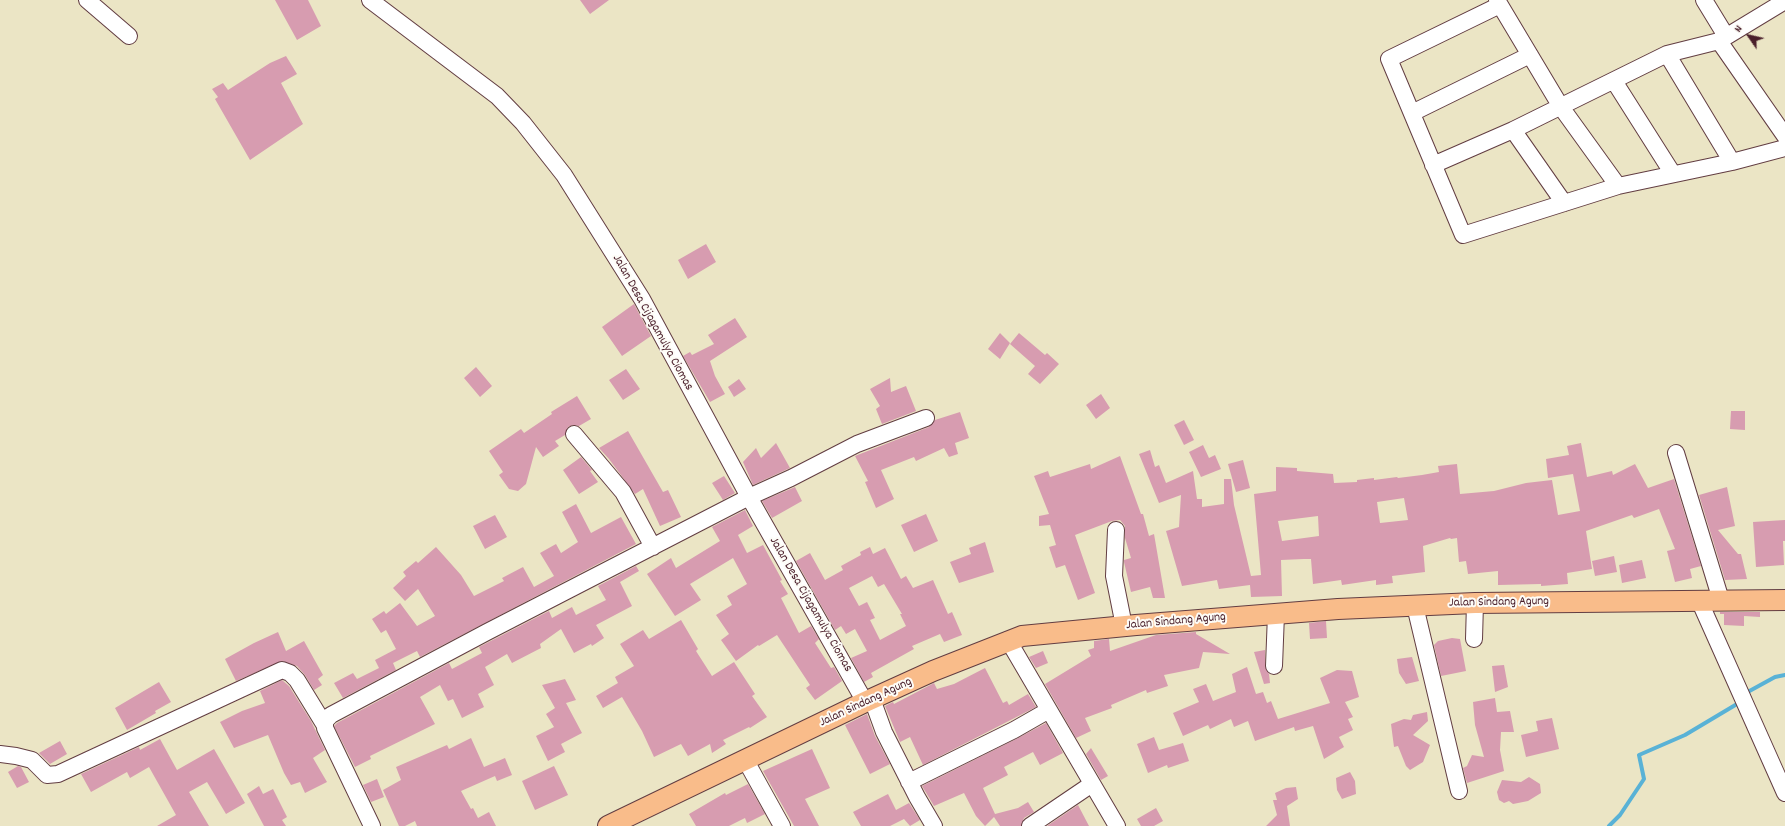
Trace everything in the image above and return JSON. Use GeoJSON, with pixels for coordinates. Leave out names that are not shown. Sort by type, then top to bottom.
{"type":"FeatureCollection","features":[{"type":"Feature","properties":{"kind":"main road","name":"Jalan Sindang Agung"},"geometry":{"type":"LineString","coordinates":[[608,826],[869,701],[1008,640],[1042,633],[1338,609],[1475,603],[1785,600]]}},
{"type":"Feature","properties":{"kind":"street"},"geometry":{"type":"LineString","coordinates":[[86,0],[129,36]]}},
{"type":"Feature","properties":{"kind":"street","name":"Jalan Desa Cijagamulya Ciomas"},"geometry":{"type":"LineString","coordinates":[[370,0],[497,96],[523,123],[587,210],[642,299],[749,497],[869,701],[909,782],[934,826]]}},
{"type":"Feature","properties":{"kind":"street"},"geometry":{"type":"LineString","coordinates":[[1704,0],[1722,38],[1785,136]]}},
{"type":"Feature","properties":{"kind":"street"},"geometry":{"type":"LineString","coordinates":[[1618,186],[1561,107],[1499,2],[1388,58],[1463,235],[1618,186],[1732,162],[1785,148]]}},
{"type":"Feature","properties":{"kind":"street"},"geometry":{"type":"LineString","coordinates":[[1433,165],[1513,130],[1667,54],[1722,38],[1781,6]]}},
{"type":"Feature","properties":{"kind":"street"},"geometry":{"type":"LineString","coordinates":[[1667,54],[1732,162]]}},
{"type":"Feature","properties":{"kind":"street"},"geometry":{"type":"LineString","coordinates":[[1412,114],[1530,55]]}},
{"type":"Feature","properties":{"kind":"street"},"geometry":{"type":"LineString","coordinates":[[1614,80],[1673,174]]}},
{"type":"Feature","properties":{"kind":"street"},"geometry":{"type":"LineString","coordinates":[[1513,130],[1564,203]]}},
{"type":"Feature","properties":{"kind":"street"},"geometry":{"type":"LineString","coordinates":[[324,724],[331,715],[486,632],[749,497],[791,478],[856,444],[926,418]]}},
{"type":"Feature","properties":{"kind":"street"},"geometry":{"type":"LineString","coordinates":[[574,434],[623,492],[653,547]]}},
{"type":"Feature","properties":{"kind":"street"},"geometry":{"type":"LineString","coordinates":[[1676,453],[1721,600]]}},
{"type":"Feature","properties":{"kind":"street"},"geometry":{"type":"LineString","coordinates":[[1116,530],[1114,576],[1124,626]]}},
{"type":"Feature","properties":{"kind":"street"},"geometry":{"type":"LineString","coordinates":[[1699,600],[1785,793]]}},
{"type":"Feature","properties":{"kind":"street"},"geometry":{"type":"LineString","coordinates":[[1474,639],[1475,603]]}},
{"type":"Feature","properties":{"kind":"street"},"geometry":{"type":"LineString","coordinates":[[1415,606],[1459,791]]}},
{"type":"Feature","properties":{"kind":"street"},"geometry":{"type":"LineString","coordinates":[[1274,666],[1276,614]]}},
{"type":"Feature","properties":{"kind":"street"},"geometry":{"type":"LineString","coordinates":[[1008,640],[1116,826]]}},
{"type":"Feature","properties":{"kind":"street"},"geometry":{"type":"LineString","coordinates":[[0,754],[32,760],[47,775],[58,774],[282,670],[290,673],[297,680],[324,724],[372,826]]}},
{"type":"Feature","properties":{"kind":"street"},"geometry":{"type":"LineString","coordinates":[[909,782],[1008,733],[1049,710]]}},
{"type":"Feature","properties":{"kind":"street"},"geometry":{"type":"LineString","coordinates":[[746,761],[782,826]]}},
{"type":"Feature","properties":{"kind":"street"},"geometry":{"type":"LineString","coordinates":[[1030,826],[1092,784]]}},
{"type":"Feature","properties":{"kind":"building"},"geometry":{"type":"Polygon","coordinates":[[[275,0],[308,0],[321,26],[297,40],[275,0]]]}},
{"type":"Feature","properties":{"kind":"building"},"geometry":{"type":"Polygon","coordinates":[[[580,0],[609,0],[590,14],[580,0]]]}},
{"type":"Feature","properties":{"kind":"building"},"geometry":{"type":"Polygon","coordinates":[[[286,56],[297,74],[281,83],[303,124],[250,160],[215,99],[218,97],[212,89],[223,83],[228,90],[270,63],[286,56]]]}},
{"type":"Feature","properties":{"kind":"building"},"geometry":{"type":"Polygon","coordinates":[[[706,244],[716,262],[688,279],[678,260],[706,244]]]}},
{"type":"Feature","properties":{"kind":"building"},"geometry":{"type":"Polygon","coordinates":[[[634,304],[651,336],[622,356],[602,327],[634,304]]]}},
{"type":"Feature","properties":{"kind":"building"},"geometry":{"type":"Polygon","coordinates":[[[735,318],[747,337],[710,361],[715,376],[725,394],[710,402],[683,356],[690,352],[692,355],[714,344],[708,335],[735,318]]]}},
{"type":"Feature","properties":{"kind":"building"},"geometry":{"type":"Polygon","coordinates":[[[1000,333],[1010,343],[1000,359],[988,349],[1000,333]]]}},
{"type":"Feature","properties":{"kind":"building"},"geometry":{"type":"Polygon","coordinates":[[[1019,333],[1045,355],[1047,353],[1059,364],[1040,384],[1028,374],[1035,366],[1010,344],[1019,333]]]}},
{"type":"Feature","properties":{"kind":"building"},"geometry":{"type":"Polygon","coordinates":[[[476,367],[492,386],[480,397],[464,378],[476,367]]]}},
{"type":"Feature","properties":{"kind":"building"},"geometry":{"type":"Polygon","coordinates":[[[626,369],[640,389],[623,400],[609,380],[626,369]]]}},
{"type":"Feature","properties":{"kind":"building"},"geometry":{"type":"Polygon","coordinates":[[[890,378],[891,392],[906,386],[916,411],[882,424],[876,409],[880,406],[870,389],[890,378]]]}},
{"type":"Feature","properties":{"kind":"building"},"geometry":{"type":"Polygon","coordinates":[[[739,379],[746,389],[734,397],[728,387],[739,379]]]}},
{"type":"Feature","properties":{"kind":"building"},"geometry":{"type":"Polygon","coordinates":[[[1101,394],[1110,408],[1096,419],[1086,405],[1101,394]]]}},
{"type":"Feature","properties":{"kind":"building"},"geometry":{"type":"Polygon","coordinates":[[[577,396],[591,419],[579,426],[573,425],[568,427],[565,435],[555,441],[559,446],[543,457],[536,447],[526,484],[518,491],[509,489],[499,475],[503,472],[489,451],[521,429],[524,433],[552,414],[551,412],[577,396]]]}},
{"type":"Feature","properties":{"kind":"building"},"geometry":{"type":"Polygon","coordinates":[[[1731,411],[1745,411],[1745,430],[1730,429],[1731,411]]]}},
{"type":"Feature","properties":{"kind":"building"},"geometry":{"type":"Polygon","coordinates":[[[960,412],[969,438],[955,443],[958,454],[949,457],[944,448],[916,461],[914,457],[881,470],[894,499],[876,508],[865,482],[868,481],[855,456],[929,427],[935,420],[960,412]]]}},
{"type":"Feature","properties":{"kind":"building"},"geometry":{"type":"Polygon","coordinates":[[[1184,420],[1194,440],[1184,445],[1174,425],[1184,420]]]}},
{"type":"Feature","properties":{"kind":"building"},"geometry":{"type":"Polygon","coordinates":[[[628,431],[663,492],[668,490],[681,517],[660,526],[643,489],[635,494],[599,448],[628,431]]]}},
{"type":"Feature","properties":{"kind":"building"},"geometry":{"type":"Polygon","coordinates":[[[776,443],[790,468],[753,485],[743,462],[756,448],[761,458],[776,443]]]}},
{"type":"Feature","properties":{"kind":"building"},"geometry":{"type":"Polygon","coordinates":[[[1581,443],[1587,477],[1612,471],[1613,475],[1635,464],[1648,488],[1674,479],[1701,566],[1690,569],[1692,578],[1675,582],[1667,551],[1675,549],[1659,509],[1634,518],[1632,515],[1586,531],[1592,569],[1567,573],[1568,584],[1541,586],[1541,584],[1498,585],[1498,571],[1468,574],[1466,561],[1459,562],[1457,538],[1450,538],[1423,546],[1425,572],[1392,576],[1393,583],[1376,585],[1376,580],[1342,585],[1341,580],[1313,584],[1311,559],[1304,559],[1281,560],[1282,596],[1251,597],[1250,585],[1219,589],[1217,580],[1182,586],[1166,531],[1179,527],[1181,495],[1159,503],[1139,454],[1150,450],[1155,467],[1159,465],[1166,483],[1193,471],[1197,499],[1202,499],[1202,507],[1224,504],[1224,479],[1231,479],[1234,505],[1251,576],[1261,575],[1254,494],[1276,491],[1276,467],[1297,468],[1297,471],[1333,474],[1334,483],[1357,482],[1357,480],[1374,478],[1374,480],[1422,475],[1439,472],[1438,466],[1457,464],[1460,494],[1494,491],[1526,483],[1552,480],[1558,515],[1580,511],[1573,474],[1548,478],[1546,459],[1569,455],[1567,446],[1581,443]],[[1404,498],[1377,502],[1380,523],[1408,520],[1404,498]],[[1318,516],[1278,521],[1282,541],[1319,536],[1318,516]]]}},
{"type":"Feature","properties":{"kind":"building"},"geometry":{"type":"Polygon","coordinates":[[[1203,445],[1209,458],[1215,455],[1221,469],[1201,477],[1189,452],[1203,445]]]}},
{"type":"Feature","properties":{"kind":"building"},"geometry":{"type":"Polygon","coordinates":[[[1120,456],[1141,514],[1143,514],[1149,536],[1154,534],[1165,598],[1153,598],[1150,587],[1131,592],[1124,560],[1131,558],[1125,538],[1125,526],[1120,520],[1112,521],[1075,535],[1095,593],[1078,600],[1065,565],[1056,568],[1049,547],[1056,545],[1050,525],[1039,526],[1039,516],[1049,514],[1034,476],[1048,471],[1050,477],[1090,464],[1091,469],[1120,456]]]}},
{"type":"Feature","properties":{"kind":"building"},"geometry":{"type":"Polygon","coordinates":[[[581,457],[592,470],[590,471],[598,482],[579,494],[563,470],[581,457]]]}},
{"type":"Feature","properties":{"kind":"building"},"geometry":{"type":"Polygon","coordinates":[[[1243,460],[1250,488],[1236,492],[1228,464],[1243,460]]]}},
{"type":"Feature","properties":{"kind":"building"},"geometry":{"type":"Polygon","coordinates":[[[724,476],[735,493],[723,500],[712,483],[724,476]]]}},
{"type":"Feature","properties":{"kind":"building"},"geometry":{"type":"Polygon","coordinates":[[[795,487],[802,501],[772,518],[762,501],[795,487]]]}},
{"type":"Feature","properties":{"kind":"building"},"geometry":{"type":"Polygon","coordinates":[[[1727,487],[1735,526],[1718,530],[1738,554],[1741,554],[1747,579],[1725,580],[1699,495],[1727,487]]]}},
{"type":"Feature","properties":{"kind":"building"},"geometry":{"type":"Polygon","coordinates":[[[576,504],[591,533],[621,517],[636,544],[420,657],[417,651],[393,663],[396,670],[343,698],[334,683],[353,673],[357,679],[379,668],[375,660],[396,649],[386,630],[381,633],[372,619],[384,611],[386,614],[400,603],[417,626],[435,616],[418,589],[405,601],[393,588],[406,576],[403,572],[416,561],[418,563],[436,547],[461,575],[474,596],[504,581],[502,578],[523,567],[534,587],[554,576],[540,553],[556,544],[561,553],[578,542],[562,512],[576,504]]]}},
{"type":"Feature","properties":{"kind":"building"},"geometry":{"type":"Polygon","coordinates":[[[745,510],[753,526],[738,535],[747,553],[763,545],[782,580],[780,581],[788,594],[781,598],[799,633],[811,626],[819,639],[815,643],[831,668],[834,667],[842,681],[815,700],[806,688],[810,685],[777,635],[759,646],[758,645],[736,661],[721,640],[729,634],[716,615],[732,605],[727,596],[747,584],[733,558],[690,584],[701,600],[675,616],[647,574],[671,558],[676,568],[720,541],[712,527],[745,510]]]}},
{"type":"Feature","properties":{"kind":"building"},"geometry":{"type":"Polygon","coordinates":[[[926,514],[938,541],[914,552],[901,525],[926,514]]]}},
{"type":"Feature","properties":{"kind":"building"},"geometry":{"type":"Polygon","coordinates":[[[495,515],[507,537],[485,549],[473,526],[495,515]]]}},
{"type":"Feature","properties":{"kind":"building"},"geometry":{"type":"Polygon","coordinates":[[[1785,520],[1785,541],[1783,541],[1784,565],[1756,567],[1753,522],[1785,520]]]}},
{"type":"Feature","properties":{"kind":"building"},"geometry":{"type":"Polygon","coordinates":[[[985,542],[994,572],[959,583],[950,562],[971,554],[969,548],[985,542]]]}},
{"type":"Feature","properties":{"kind":"building"},"geometry":{"type":"Polygon","coordinates":[[[870,547],[873,554],[885,548],[901,579],[906,576],[913,588],[933,580],[948,614],[952,612],[962,635],[944,642],[940,634],[912,646],[914,649],[871,673],[873,677],[864,682],[851,658],[867,651],[855,629],[846,634],[841,626],[835,630],[796,561],[810,553],[825,580],[843,570],[841,566],[861,555],[860,552],[870,547]],[[872,576],[849,588],[859,606],[867,602],[875,618],[870,620],[880,640],[906,626],[900,614],[902,614],[884,584],[878,587],[872,576]]]}},
{"type":"Feature","properties":{"kind":"building"},"geometry":{"type":"Polygon","coordinates":[[[1614,556],[1617,572],[1595,576],[1592,561],[1614,556]]]}},
{"type":"Feature","properties":{"kind":"building"},"geometry":{"type":"Polygon","coordinates":[[[1642,560],[1646,578],[1622,583],[1619,565],[1642,560]]]}},
{"type":"Feature","properties":{"kind":"building"},"geometry":{"type":"Polygon","coordinates":[[[636,566],[639,571],[620,582],[632,606],[596,625],[604,638],[592,646],[591,644],[574,653],[561,629],[540,644],[541,648],[512,663],[507,654],[485,667],[494,685],[478,694],[484,707],[462,718],[453,699],[448,701],[440,685],[420,697],[435,724],[370,756],[371,759],[355,767],[334,726],[337,723],[449,663],[452,669],[482,653],[479,647],[549,611],[552,618],[572,607],[576,615],[606,600],[598,586],[636,566]]]}},
{"type":"Feature","properties":{"kind":"building"},"geometry":{"type":"Polygon","coordinates":[[[1720,612],[1760,612],[1760,617],[1744,616],[1744,626],[1724,625],[1724,614],[1720,614],[1720,612]]]}},
{"type":"Feature","properties":{"kind":"building"},"geometry":{"type":"Polygon","coordinates":[[[681,620],[698,649],[696,651],[712,676],[734,662],[755,694],[752,696],[767,717],[750,728],[749,727],[723,740],[726,744],[712,753],[710,744],[688,756],[681,744],[654,757],[642,731],[622,697],[603,708],[596,696],[618,683],[615,677],[634,666],[620,644],[643,630],[649,639],[681,620]]]}},
{"type":"Feature","properties":{"kind":"building"},"geometry":{"type":"Polygon","coordinates":[[[1326,621],[1327,638],[1310,639],[1309,623],[1326,621]]]}},
{"type":"Feature","properties":{"kind":"building"},"geometry":{"type":"Polygon","coordinates":[[[278,632],[286,651],[304,641],[323,675],[318,679],[322,685],[314,690],[305,675],[297,666],[282,661],[236,681],[225,659],[278,632]]]}},
{"type":"Feature","properties":{"kind":"building"},"geometry":{"type":"Polygon","coordinates":[[[1196,632],[1196,634],[1230,654],[1203,652],[1199,668],[1164,675],[1168,686],[1147,693],[1146,690],[1111,705],[1112,708],[1085,718],[1091,731],[1076,738],[1045,684],[1091,656],[1088,650],[1094,648],[1094,641],[1109,639],[1110,651],[1156,635],[1196,632]]]}},
{"type":"Feature","properties":{"kind":"building"},"geometry":{"type":"Polygon","coordinates":[[[1452,638],[1460,639],[1466,671],[1441,676],[1434,645],[1438,641],[1452,638]]]}},
{"type":"Feature","properties":{"kind":"building"},"geometry":{"type":"Polygon","coordinates":[[[1265,650],[1265,666],[1269,674],[1270,683],[1264,684],[1254,652],[1265,650]]]}},
{"type":"Feature","properties":{"kind":"building"},"geometry":{"type":"Polygon","coordinates":[[[1043,651],[1048,663],[1036,668],[1029,657],[1043,651]]]}},
{"type":"Feature","properties":{"kind":"building"},"geometry":{"type":"Polygon","coordinates":[[[1412,657],[1419,681],[1406,684],[1399,673],[1397,659],[1412,657]]]}},
{"type":"Feature","properties":{"kind":"building"},"geometry":{"type":"Polygon","coordinates":[[[1504,665],[1508,687],[1495,692],[1492,666],[1504,665]]]}},
{"type":"Feature","properties":{"kind":"building"},"geometry":{"type":"Polygon","coordinates":[[[1247,667],[1256,694],[1263,692],[1267,703],[1271,701],[1278,719],[1330,703],[1320,678],[1337,670],[1352,671],[1359,697],[1345,702],[1353,717],[1348,719],[1353,730],[1339,737],[1344,747],[1324,759],[1313,726],[1295,731],[1294,727],[1255,741],[1248,721],[1234,727],[1231,719],[1210,729],[1208,725],[1183,736],[1173,713],[1199,702],[1193,689],[1206,684],[1213,701],[1236,692],[1232,674],[1247,667]]]}},
{"type":"Feature","properties":{"kind":"building"},"geometry":{"type":"Polygon","coordinates":[[[985,668],[1003,703],[1007,701],[1009,705],[1028,694],[1036,707],[923,765],[910,737],[900,742],[885,706],[893,702],[894,704],[934,683],[937,689],[954,684],[985,668]]]}},
{"type":"Feature","properties":{"kind":"building"},"geometry":{"type":"Polygon","coordinates":[[[565,679],[576,700],[566,703],[582,733],[561,744],[565,752],[548,761],[536,736],[554,727],[546,714],[555,708],[542,685],[565,679]]]}},
{"type":"Feature","properties":{"kind":"building"},"geometry":{"type":"Polygon","coordinates":[[[282,680],[289,686],[311,721],[325,750],[313,758],[327,782],[305,793],[300,782],[291,785],[284,773],[268,735],[234,748],[220,722],[242,711],[265,703],[260,691],[282,680]]]}},
{"type":"Feature","properties":{"kind":"building"},"geometry":{"type":"Polygon","coordinates":[[[159,682],[171,702],[155,711],[156,713],[127,730],[115,708],[159,682]]]}},
{"type":"Feature","properties":{"kind":"building"},"geometry":{"type":"Polygon","coordinates":[[[1495,698],[1497,712],[1510,711],[1514,732],[1501,732],[1500,750],[1504,771],[1467,783],[1463,768],[1467,766],[1472,755],[1484,757],[1475,725],[1473,702],[1495,698]]]}},
{"type":"Feature","properties":{"kind":"building"},"geometry":{"type":"Polygon","coordinates":[[[1427,712],[1428,721],[1413,735],[1430,745],[1423,762],[1410,770],[1406,766],[1398,746],[1394,747],[1391,724],[1404,719],[1411,720],[1413,715],[1427,712]]]}},
{"type":"Feature","properties":{"kind":"building"},"geometry":{"type":"Polygon","coordinates":[[[867,714],[875,736],[890,764],[870,774],[845,725],[867,714]]]}},
{"type":"Feature","properties":{"kind":"building"},"geometry":{"type":"Polygon","coordinates":[[[1552,718],[1559,749],[1526,757],[1521,735],[1538,731],[1536,721],[1552,718]]]}},
{"type":"Feature","properties":{"kind":"building"},"geometry":{"type":"Polygon","coordinates":[[[1046,723],[1063,753],[1040,765],[1033,752],[1004,767],[1008,775],[983,788],[995,814],[1018,808],[1028,802],[1034,812],[1024,818],[1021,826],[1000,826],[994,817],[985,826],[976,816],[964,793],[934,806],[922,786],[1046,723]]]}},
{"type":"Feature","properties":{"kind":"building"},"geometry":{"type":"Polygon","coordinates":[[[1154,737],[1159,750],[1183,743],[1189,761],[1168,768],[1167,765],[1148,773],[1137,744],[1154,737]]]}},
{"type":"Feature","properties":{"kind":"building"},"geometry":{"type":"Polygon","coordinates":[[[471,738],[484,767],[505,758],[512,775],[497,781],[495,776],[461,791],[478,818],[489,812],[496,826],[417,826],[415,821],[405,826],[399,826],[383,790],[401,780],[396,767],[447,745],[449,749],[471,738]]]}},
{"type":"Feature","properties":{"kind":"building"},"geometry":{"type":"Polygon","coordinates":[[[160,739],[177,770],[214,749],[245,803],[226,814],[207,782],[189,792],[209,826],[157,826],[176,815],[149,767],[130,778],[127,772],[91,792],[81,774],[139,747],[140,750],[160,739]]]}},
{"type":"Feature","properties":{"kind":"building"},"geometry":{"type":"Polygon","coordinates":[[[60,741],[67,754],[50,764],[39,753],[60,741]]]}},
{"type":"Feature","properties":{"kind":"building"},"geometry":{"type":"Polygon","coordinates":[[[1091,748],[1108,776],[1101,780],[1086,754],[1091,748]]]}},
{"type":"Feature","properties":{"kind":"building"},"geometry":{"type":"Polygon","coordinates":[[[812,749],[830,788],[805,799],[819,826],[794,826],[763,771],[812,749]]]}},
{"type":"Feature","properties":{"kind":"building"},"geometry":{"type":"Polygon","coordinates":[[[18,766],[21,767],[29,782],[17,788],[8,772],[18,766]]]}},
{"type":"Feature","properties":{"kind":"building"},"geometry":{"type":"Polygon","coordinates":[[[554,766],[568,795],[535,810],[522,781],[554,766]]]}},
{"type":"Feature","properties":{"kind":"building"},"geometry":{"type":"Polygon","coordinates":[[[1350,772],[1355,781],[1356,794],[1342,799],[1337,790],[1336,778],[1350,772]]]}},
{"type":"Feature","properties":{"kind":"building"},"geometry":{"type":"Polygon","coordinates":[[[1529,777],[1540,784],[1541,793],[1528,801],[1513,804],[1509,801],[1504,803],[1499,800],[1497,792],[1502,780],[1521,782],[1529,777]]]}},
{"type":"Feature","properties":{"kind":"building"},"geometry":{"type":"Polygon","coordinates":[[[377,779],[384,797],[371,802],[363,785],[377,779]]]}},
{"type":"Feature","properties":{"kind":"building"},"geometry":{"type":"Polygon","coordinates":[[[748,784],[765,814],[747,823],[745,818],[729,826],[696,826],[689,814],[725,793],[726,795],[748,784]]]}},
{"type":"Feature","properties":{"kind":"building"},"geometry":{"type":"Polygon","coordinates":[[[259,786],[263,794],[273,789],[287,817],[282,820],[286,826],[264,826],[247,794],[259,786]]]}},
{"type":"Feature","properties":{"kind":"building"},"geometry":{"type":"Polygon","coordinates":[[[1296,787],[1298,799],[1287,806],[1290,826],[1266,826],[1277,815],[1273,800],[1277,800],[1275,793],[1286,788],[1296,787]]]}},
{"type":"Feature","properties":{"kind":"building"},"geometry":{"type":"Polygon","coordinates":[[[888,794],[896,810],[909,803],[920,820],[910,826],[904,819],[890,826],[861,826],[853,812],[888,794]]]}},
{"type":"Feature","properties":{"kind":"building"},"geometry":{"type":"Polygon","coordinates":[[[1078,805],[1089,826],[1047,826],[1078,805]]]}},
{"type":"Feature","properties":{"kind":"building"},"geometry":{"type":"Polygon","coordinates":[[[1156,808],[1163,821],[1154,826],[1141,826],[1137,819],[1156,808]]]}},
{"type":"Feature","properties":{"kind":"waterway"},"geometry":{"type":"LineString","coordinates":[[1744,694],[1775,677],[1785,675]]}},
{"type":"Feature","properties":{"kind":"waterway"},"geometry":{"type":"LineString","coordinates":[[1609,826],[1620,815],[1644,779],[1639,755],[1685,735],[1737,704]]}}]}
